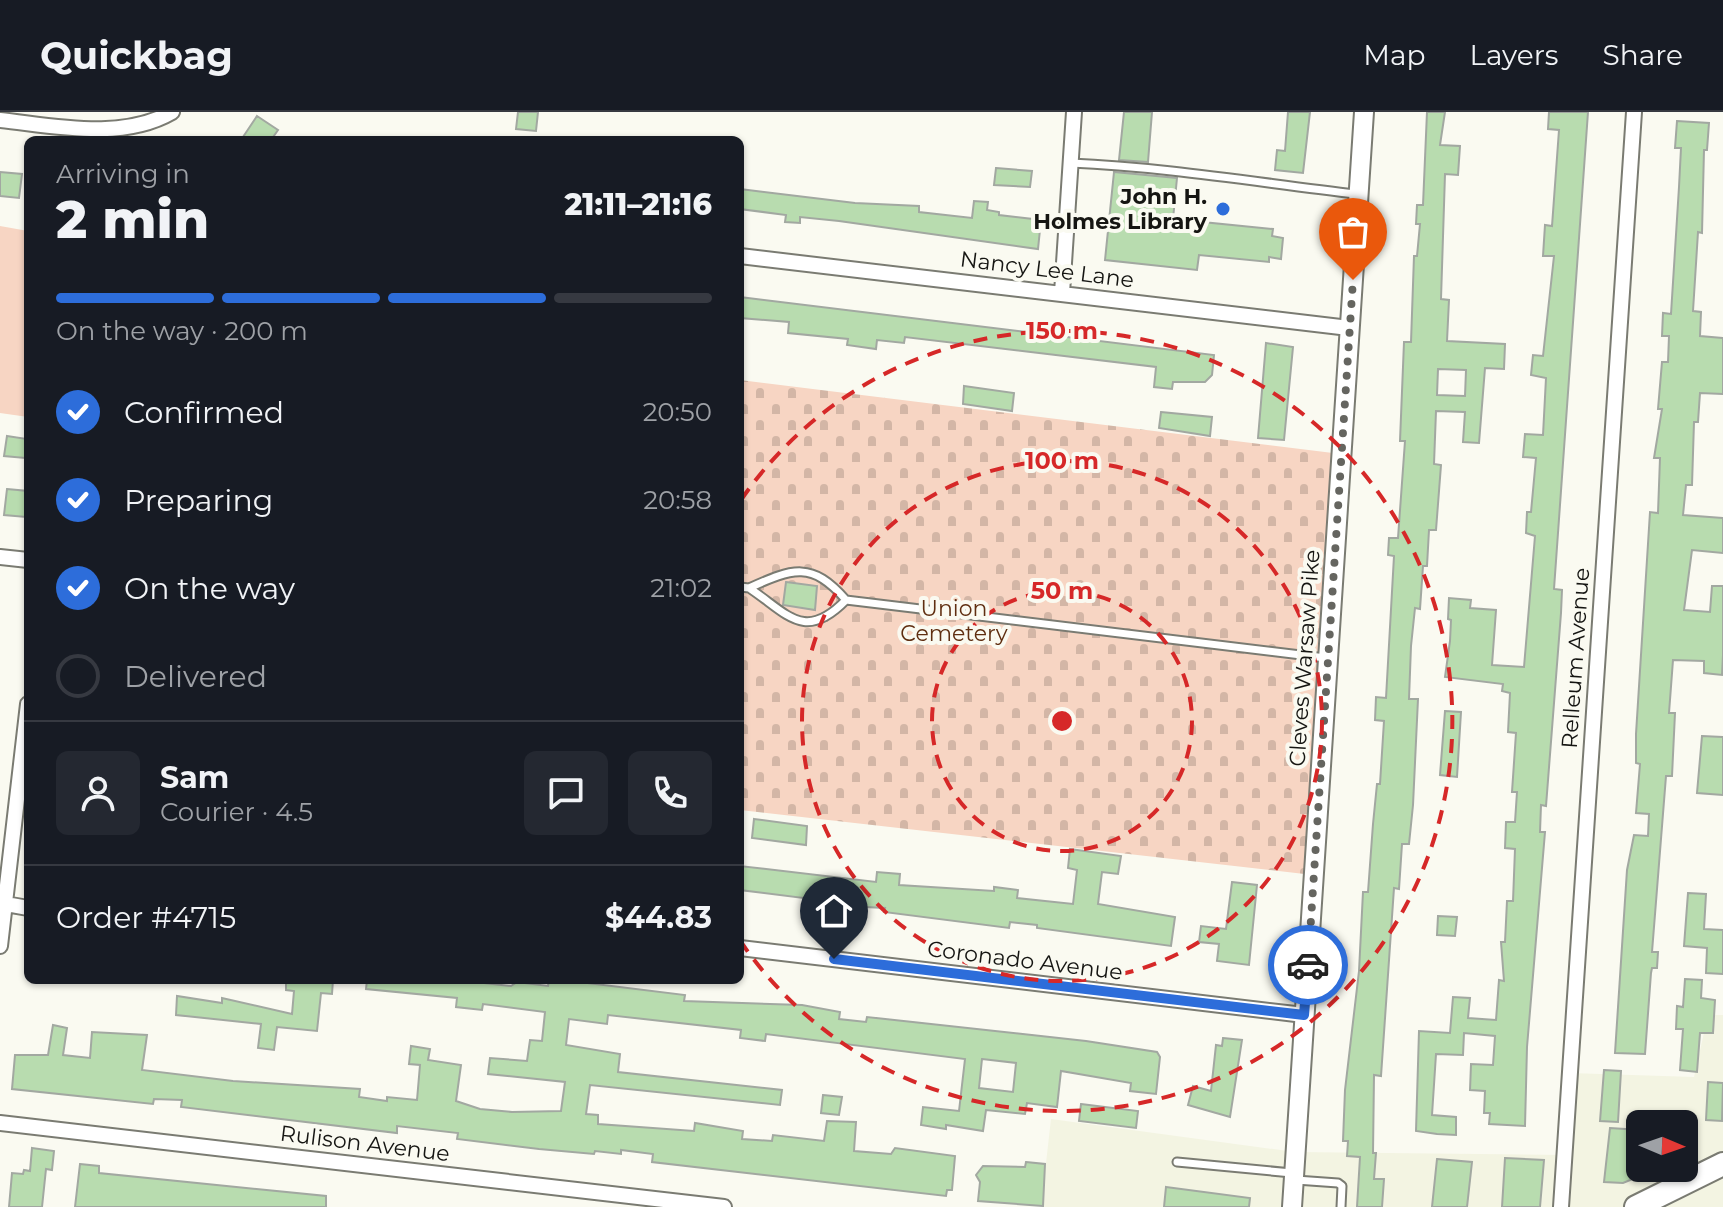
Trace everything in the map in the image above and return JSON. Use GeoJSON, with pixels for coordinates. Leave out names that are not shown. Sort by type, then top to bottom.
{"type":"FeatureCollection","features":[{"type":"Feature","properties":{"kind":"main road"},"geometry":{"type":"LineString","coordinates":[[1636,1207],[1723,1164]]}},
{"type":"Feature","properties":{"kind":"street"},"geometry":{"type":"LineString","coordinates":[[0,120],[78,129],[112,128],[138,125],[172,112]]}},
{"type":"Feature","properties":{"kind":"street"},"geometry":{"type":"LineString","coordinates":[[1062,293],[1074,112]]}},
{"type":"Feature","properties":{"kind":"street","name":"Cleves Warsaw Pike"},"geometry":{"type":"LineString","coordinates":[[1292,1207],[1364,112]]}},
{"type":"Feature","properties":{"kind":"street","name":"Relleum Avenue"},"geometry":{"type":"LineString","coordinates":[[1561,1207],[1634,112]]}},
{"type":"Feature","properties":{"kind":"street","name":"Nancy Lee Lane"},"geometry":{"type":"LineString","coordinates":[[744,256],[1349,328]]}},
{"type":"Feature","properties":{"kind":"street"},"geometry":{"type":"LineString","coordinates":[[0,557],[24,560]]}},
{"type":"Feature","properties":{"kind":"street"},"geometry":{"type":"LineString","coordinates":[[0,946],[2,903],[24,735]]}},
{"type":"Feature","properties":{"kind":"street"},"geometry":{"type":"LineString","coordinates":[[2,903],[24,907]]}},
{"type":"Feature","properties":{"kind":"street","name":"Coronado Avenue"},"geometry":{"type":"LineString","coordinates":[[744,948],[1304,1015]]}},
{"type":"Feature","properties":{"kind":"street","name":"Rulison Avenue"},"geometry":{"type":"LineString","coordinates":[[0,1123],[724,1207]]}},
{"type":"Feature","properties":{"kind":"lane"},"geometry":{"type":"LineString","coordinates":[[1071,163],[1138,166],[1216,179],[1358,194]]}},
{"type":"Feature","properties":{"kind":"lane"},"geometry":{"type":"LineString","coordinates":[[744,588],[784,574],[810,571],[832,584],[846,600],[1328,658]]}},
{"type":"Feature","properties":{"kind":"lane"},"geometry":{"type":"LineString","coordinates":[[744,588],[797,622],[819,620],[846,600]]}},
{"type":"Feature","properties":{"kind":"lane"},"geometry":{"type":"LineString","coordinates":[[1177,1162],[1338,1183],[1342,1186],[1341,1207]]}},
{"type":"Feature","properties":{"kind":"shaded area"},"geometry":{"type":"Polygon","coordinates":[[[1708,1015],[1723,1015],[1723,1207],[1041,1207],[1051,1119],[1295,1152],[1564,1155],[1570,1073],[1694,1077],[1708,1015]]]}},
{"type":"Feature","properties":{"kind":"green space"},"geometry":{"type":"Polygon","coordinates":[[[0,226],[24,230],[24,416],[0,413],[0,226]]]}},
{"type":"Feature","properties":{"kind":"green space","name":"Union Cemetery"},"geometry":{"type":"Polygon","coordinates":[[[744,380],[1341,454],[1313,875],[744,810],[744,380]]]}},
{"type":"Feature","properties":{"kind":"building"},"geometry":{"type":"Polygon","coordinates":[[[518,112],[538,112],[536,131],[516,129],[518,112]]]}},
{"type":"Feature","properties":{"kind":"building"},"geometry":{"type":"Polygon","coordinates":[[[1124,112],[1152,112],[1148,162],[1119,160],[1124,112]]]}},
{"type":"Feature","properties":{"kind":"building"},"geometry":{"type":"Polygon","coordinates":[[[1288,112],[1310,112],[1303,173],[1275,170],[1277,150],[1285,151],[1288,112]]]}},
{"type":"Feature","properties":{"kind":"building"},"geometry":{"type":"Polygon","coordinates":[[[1427,112],[1445,112],[1440,145],[1460,146],[1458,175],[1445,174],[1441,299],[1449,300],[1447,341],[1505,344],[1504,369],[1485,368],[1479,443],[1463,442],[1465,412],[1436,411],[1434,464],[1441,465],[1436,530],[1429,530],[1427,566],[1423,566],[1420,609],[1415,608],[1411,646],[1409,699],[1418,699],[1413,805],[1409,844],[1402,844],[1399,889],[1394,888],[1381,1076],[1374,1075],[1374,1179],[1384,1179],[1382,1207],[1357,1207],[1360,1157],[1347,1156],[1348,1141],[1343,1141],[1345,1090],[1359,971],[1363,892],[1368,892],[1377,784],[1380,784],[1384,721],[1375,720],[1376,697],[1386,698],[1394,556],[1388,555],[1389,538],[1398,538],[1405,441],[1400,441],[1404,342],[1411,342],[1414,256],[1417,256],[1420,224],[1416,224],[1417,205],[1423,205],[1427,112]],[[1438,369],[1437,395],[1465,396],[1466,370],[1438,369]]]}},
{"type":"Feature","properties":{"kind":"building"},"geometry":{"type":"Polygon","coordinates":[[[1549,112],[1588,112],[1554,589],[1562,590],[1561,613],[1546,806],[1541,805],[1540,832],[1545,832],[1527,1047],[1525,1126],[1489,1124],[1490,1113],[1484,1113],[1485,1091],[1470,1090],[1471,1064],[1493,1065],[1495,1036],[1464,1033],[1463,1055],[1436,1054],[1432,1115],[1456,1117],[1456,1135],[1437,1134],[1416,1131],[1419,1031],[1450,1033],[1453,997],[1470,998],[1468,1018],[1496,1020],[1499,980],[1504,981],[1501,942],[1505,942],[1507,901],[1513,901],[1515,849],[1505,848],[1506,822],[1515,822],[1517,792],[1512,792],[1516,733],[1508,732],[1510,693],[1502,691],[1503,684],[1445,677],[1450,641],[1449,598],[1471,600],[1470,608],[1496,610],[1492,665],[1524,667],[1535,536],[1526,533],[1527,512],[1531,512],[1536,458],[1523,457],[1525,434],[1543,435],[1546,378],[1531,375],[1533,355],[1543,356],[1554,256],[1543,256],[1545,225],[1552,226],[1559,130],[1548,129],[1549,112]]]}},
{"type":"Feature","properties":{"kind":"building"},"geometry":{"type":"Polygon","coordinates":[[[257,116],[278,130],[274,136],[244,136],[257,116]]]}},
{"type":"Feature","properties":{"kind":"building"},"geometry":{"type":"Polygon","coordinates":[[[1677,121],[1709,123],[1707,150],[1704,150],[1702,233],[1698,232],[1693,311],[1701,312],[1700,336],[1723,338],[1723,394],[1700,393],[1698,422],[1694,422],[1692,485],[1686,485],[1683,515],[1723,518],[1723,553],[1692,550],[1684,610],[1710,612],[1712,586],[1723,586],[1722,675],[1704,673],[1704,661],[1673,660],[1669,713],[1675,713],[1672,776],[1666,776],[1652,952],[1658,952],[1657,968],[1652,968],[1651,973],[1645,1054],[1615,1053],[1627,870],[1634,835],[1648,836],[1649,814],[1636,813],[1640,764],[1636,763],[1636,734],[1650,512],[1658,513],[1660,458],[1654,458],[1662,409],[1658,409],[1662,362],[1668,362],[1669,336],[1662,336],[1663,313],[1671,314],[1681,148],[1675,148],[1677,121]]]}},
{"type":"Feature","properties":{"kind":"building"},"geometry":{"type":"Polygon","coordinates":[[[996,168],[1032,171],[1030,187],[994,185],[996,168]]]}},
{"type":"Feature","properties":{"kind":"building"},"geometry":{"type":"Polygon","coordinates":[[[0,172],[22,174],[19,198],[0,196],[0,172]]]}},
{"type":"Feature","properties":{"kind":"building"},"geometry":{"type":"Polygon","coordinates":[[[1114,172],[1177,178],[1173,219],[1273,229],[1272,236],[1283,238],[1281,259],[1269,257],[1269,262],[1199,255],[1197,270],[1105,260],[1114,172]]]}},
{"type":"Feature","properties":{"kind":"building"},"geometry":{"type":"Polygon","coordinates":[[[744,189],[855,203],[919,206],[919,212],[972,218],[974,201],[988,202],[987,210],[999,212],[999,215],[1041,220],[1038,249],[839,221],[800,217],[800,223],[785,222],[786,215],[744,210],[744,189]]]}},
{"type":"Feature","properties":{"kind":"building"},"geometry":{"type":"Polygon","coordinates":[[[744,297],[1214,355],[1212,375],[1205,382],[1173,382],[1172,389],[1154,387],[1156,367],[905,337],[904,343],[877,340],[876,349],[847,345],[848,339],[788,333],[789,322],[744,318],[744,297]]]}},
{"type":"Feature","properties":{"kind":"building"},"geometry":{"type":"Polygon","coordinates":[[[1266,343],[1293,347],[1284,440],[1258,438],[1266,343]]]}},
{"type":"Feature","properties":{"kind":"building"},"geometry":{"type":"Polygon","coordinates":[[[964,386],[1014,393],[1012,411],[963,404],[964,386]]]}},
{"type":"Feature","properties":{"kind":"building"},"geometry":{"type":"Polygon","coordinates":[[[1161,412],[1212,417],[1210,436],[1159,428],[1161,412]]]}},
{"type":"Feature","properties":{"kind":"building"},"geometry":{"type":"Polygon","coordinates":[[[7,436],[24,439],[24,458],[4,456],[7,436]]]}},
{"type":"Feature","properties":{"kind":"building"},"geometry":{"type":"Polygon","coordinates":[[[7,489],[24,491],[24,517],[4,515],[7,489]]]}},
{"type":"Feature","properties":{"kind":"building"},"geometry":{"type":"Polygon","coordinates":[[[786,582],[817,586],[815,610],[783,605],[786,582]]]}},
{"type":"Feature","properties":{"kind":"building"},"geometry":{"type":"Polygon","coordinates":[[[1445,711],[1461,712],[1457,777],[1440,775],[1445,711]]]}},
{"type":"Feature","properties":{"kind":"building"},"geometry":{"type":"Polygon","coordinates":[[[1702,736],[1723,737],[1723,795],[1697,793],[1702,736]]]}},
{"type":"Feature","properties":{"kind":"building"},"geometry":{"type":"Polygon","coordinates":[[[754,819],[807,826],[806,845],[752,838],[754,819]]]}},
{"type":"Feature","properties":{"kind":"building"},"geometry":{"type":"Polygon","coordinates":[[[1070,849],[1121,856],[1118,874],[1102,872],[1098,904],[1175,917],[1171,946],[1037,928],[1037,925],[1010,922],[1009,928],[884,912],[885,908],[803,904],[804,898],[744,890],[744,866],[876,882],[877,872],[900,874],[899,885],[994,891],[994,887],[1018,890],[1017,898],[1073,904],[1077,870],[1068,868],[1070,849]]]}},
{"type":"Feature","properties":{"kind":"building"},"geometry":{"type":"Polygon","coordinates":[[[1232,882],[1257,885],[1249,965],[1217,961],[1219,944],[1199,942],[1201,926],[1226,929],[1232,882]]]}},
{"type":"Feature","properties":{"kind":"building"},"geometry":{"type":"Polygon","coordinates":[[[1688,893],[1706,894],[1704,929],[1723,930],[1723,974],[1706,973],[1707,948],[1684,946],[1688,893]]]}},
{"type":"Feature","properties":{"kind":"building"},"geometry":{"type":"Polygon","coordinates":[[[1438,916],[1457,917],[1455,936],[1437,935],[1438,916]]]}},
{"type":"Feature","properties":{"kind":"building"},"geometry":{"type":"Polygon","coordinates":[[[1685,979],[1702,980],[1701,998],[1715,1000],[1713,1033],[1700,1033],[1697,1072],[1680,1070],[1683,1029],[1676,1029],[1677,1006],[1683,1007],[1685,979]]]}},
{"type":"Feature","properties":{"kind":"building"},"geometry":{"type":"Polygon","coordinates":[[[286,984],[333,984],[332,994],[321,993],[317,1031],[277,1027],[274,1050],[258,1048],[261,1024],[176,1015],[177,996],[222,1003],[222,998],[292,1014],[294,991],[286,990],[286,984]]]}},
{"type":"Feature","properties":{"kind":"building"},"geometry":{"type":"Polygon","coordinates":[[[367,984],[596,984],[685,995],[684,1001],[802,1005],[840,1012],[839,1019],[866,1022],[867,1017],[1086,1041],[1157,1052],[1160,1057],[1156,1094],[1130,1091],[1131,1083],[1061,1071],[1057,1107],[1027,1103],[1025,1114],[986,1110],[983,1131],[946,1125],[946,1129],[921,1125],[923,1107],[959,1111],[965,1059],[766,1034],[765,1041],[740,1038],[741,1030],[608,1015],[607,1024],[569,1019],[566,1045],[620,1054],[618,1072],[782,1090],[780,1105],[590,1085],[586,1114],[598,1115],[598,1124],[694,1131],[695,1123],[743,1131],[742,1139],[772,1141],[773,1135],[824,1141],[827,1121],[856,1122],[854,1151],[891,1154],[895,1148],[955,1156],[952,1190],[947,1190],[946,1196],[652,1162],[653,1154],[621,1150],[621,1154],[595,1151],[594,1154],[539,1149],[457,1139],[458,1133],[397,1126],[397,1133],[181,1107],[182,1100],[154,1099],[153,1104],[12,1089],[15,1055],[48,1055],[53,1025],[67,1028],[63,1055],[90,1058],[92,1032],[147,1035],[142,1070],[233,1081],[360,1089],[359,1097],[387,1101],[387,1097],[417,1100],[420,1065],[409,1064],[411,1046],[430,1049],[428,1060],[461,1065],[456,1101],[480,1109],[561,1111],[565,1082],[488,1074],[490,1058],[527,1061],[530,1040],[542,1041],[545,1012],[483,1004],[482,1010],[456,1007],[457,998],[366,989],[367,984]],[[982,1059],[979,1088],[1013,1092],[1016,1063],[982,1059]]]}},
{"type":"Feature","properties":{"kind":"building"},"geometry":{"type":"Polygon","coordinates":[[[1223,1038],[1242,1040],[1230,1117],[1188,1105],[1193,1086],[1211,1091],[1216,1045],[1222,1046],[1223,1038]]]}},
{"type":"Feature","properties":{"kind":"building"},"geometry":{"type":"Polygon","coordinates":[[[1604,1070],[1621,1071],[1618,1122],[1600,1121],[1604,1070]]]}},
{"type":"Feature","properties":{"kind":"building"},"geometry":{"type":"Polygon","coordinates":[[[1708,1082],[1723,1083],[1722,1121],[1706,1120],[1708,1082]]]}},
{"type":"Feature","properties":{"kind":"building"},"geometry":{"type":"Polygon","coordinates":[[[823,1095],[842,1097],[839,1115],[821,1113],[823,1095]]]}},
{"type":"Feature","properties":{"kind":"building"},"geometry":{"type":"Polygon","coordinates":[[[1081,1104],[1138,1111],[1136,1128],[1079,1121],[1081,1104]]]}},
{"type":"Feature","properties":{"kind":"building"},"geometry":{"type":"Polygon","coordinates":[[[1610,1128],[1626,1129],[1626,1182],[1604,1182],[1610,1128]]]}},
{"type":"Feature","properties":{"kind":"building"},"geometry":{"type":"Polygon","coordinates":[[[32,1148],[54,1151],[52,1170],[46,1169],[42,1207],[9,1207],[12,1173],[30,1171],[32,1148]]]}},
{"type":"Feature","properties":{"kind":"building"},"geometry":{"type":"Polygon","coordinates":[[[1505,1158],[1544,1160],[1540,1207],[1502,1207],[1505,1158]]]}},
{"type":"Feature","properties":{"kind":"building"},"geometry":{"type":"Polygon","coordinates":[[[1437,1159],[1472,1162],[1467,1207],[1432,1207],[1437,1159]]]}},
{"type":"Feature","properties":{"kind":"building"},"geometry":{"type":"Polygon","coordinates":[[[1026,1162],[1045,1164],[1043,1206],[978,1201],[980,1182],[976,1175],[983,1166],[1025,1167],[1026,1162]]]}},
{"type":"Feature","properties":{"kind":"building"},"geometry":{"type":"Polygon","coordinates":[[[80,1164],[99,1166],[99,1173],[326,1196],[326,1207],[75,1207],[80,1164]]]}},
{"type":"Feature","properties":{"kind":"building"},"geometry":{"type":"Polygon","coordinates":[[[1166,1187],[1250,1198],[1249,1207],[1164,1207],[1166,1187]]]}},
{"type":"Feature","properties":{"kind":"way so far"},"geometry":{"type":"LineString","coordinates":[[1308,965],[1353,280]]}},
{"type":"Feature","properties":{"kind":"place","name":"John H. Holmes Library"},"geometry":{"type":"Point","coordinates":[1223,209]}},
{"type":"Feature","properties":{"kind":"route"},"geometry":{"type":"LineString","coordinates":[[834,959],[1304,1015],[1308,965]]}}]}
